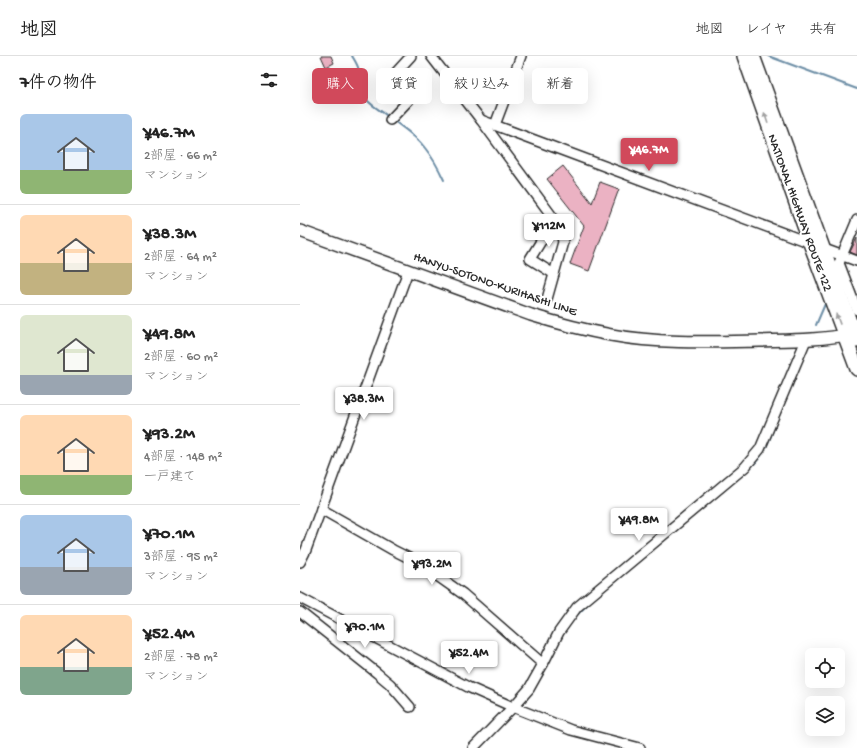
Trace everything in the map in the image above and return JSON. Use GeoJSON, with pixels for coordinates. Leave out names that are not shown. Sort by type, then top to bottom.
{"type":"FeatureCollection","features":[{"type":"Feature","properties":{"kind":"highway","name":"NATIONAL HIGHWAY ROUTE 122"},"geometry":{"type":"LineString","coordinates":[[744,56],[810,243],[853,335]]}},
{"type":"Feature","properties":{"kind":"highway","name":"NATIONAL HIGHWAY ROUTE 122"},"geometry":{"type":"LineString","coordinates":[[754,56],[824,249],[853,335],[857,369]]}},
{"type":"Feature","properties":{"kind":"main road","name":"HANYU-SOTONO-KURIHASHI LINE"},"geometry":{"type":"LineString","coordinates":[[300,231],[531,315],[562,324],[611,335],[648,340],[698,342],[806,340],[853,335]]}},
{"type":"Feature","properties":{"kind":"street"},"geometry":{"type":"LineString","coordinates":[[390,120],[409,100],[390,79],[411,56]]}},
{"type":"Feature","properties":{"kind":"street"},"geometry":{"type":"LineString","coordinates":[[495,125],[521,56]]}},
{"type":"Feature","properties":{"kind":"street"},"geometry":{"type":"LineString","coordinates":[[434,58],[560,227],[563,242],[547,299]]}},
{"type":"Feature","properties":{"kind":"street"},"geometry":{"type":"LineString","coordinates":[[481,120],[810,243]]}},
{"type":"Feature","properties":{"kind":"street"},"geometry":{"type":"LineString","coordinates":[[554,220],[530,258],[554,274]]}},
{"type":"Feature","properties":{"kind":"street"},"geometry":{"type":"LineString","coordinates":[[857,220],[839,263],[857,310]]}},
{"type":"Feature","properties":{"kind":"street"},"geometry":{"type":"LineString","coordinates":[[824,249],[857,262]]}},
{"type":"Feature","properties":{"kind":"street"},"geometry":{"type":"LineString","coordinates":[[300,562],[306,550],[408,271]]}},
{"type":"Feature","properties":{"kind":"street"},"geometry":{"type":"LineString","coordinates":[[474,748],[529,689],[559,632],[576,608],[745,467],[760,449],[806,340]]}},
{"type":"Feature","properties":{"kind":"street"},"geometry":{"type":"LineString","coordinates":[[321,508],[419,563],[463,594],[543,664]]}},
{"type":"Feature","properties":{"kind":"street"},"geometry":{"type":"LineString","coordinates":[[300,598],[468,687],[513,707],[571,730],[640,748]]}},
{"type":"Feature","properties":{"kind":"street"},"geometry":{"type":"LineString","coordinates":[[300,612],[390,684],[410,708]]}},
{"type":"Feature","properties":{"kind":"building"},"geometry":{"type":"Polygon","coordinates":[[[321,56],[331,56],[334,63],[326,67],[321,56]]]}},
{"type":"Feature","properties":{"kind":"building"},"geometry":{"type":"Polygon","coordinates":[[[563,166],[592,203],[600,182],[619,189],[589,271],[570,264],[584,226],[547,179],[563,166]]]}},
{"type":"Feature","properties":{"kind":"building"},"geometry":{"type":"Polygon","coordinates":[[[857,238],[857,255],[850,252],[857,238]]]}},
{"type":"Feature","properties":{"kind":"waterway"},"geometry":{"type":"LineString","coordinates":[[352,56],[359,69],[364,96],[371,104],[386,115]]}},
{"type":"Feature","properties":{"kind":"waterway"},"geometry":{"type":"LineString","coordinates":[[768,56],[857,89]]}},
{"type":"Feature","properties":{"kind":"waterway"},"geometry":{"type":"LineString","coordinates":[[394,121],[411,133],[422,144],[444,180]]}},
{"type":"Feature","properties":{"kind":"waterway"},"geometry":{"type":"LineString","coordinates":[[816,325],[825,304]]}},
{"type":"Feature","properties":{"kind":"waterway"},"geometry":{"type":"LineString","coordinates":[[750,468],[766,447],[776,422]]}},
{"type":"Feature","properties":{"kind":"waterway"},"geometry":{"type":"LineString","coordinates":[[624,573],[681,526]]}},
{"type":"Feature","properties":{"kind":"waterway"},"geometry":{"type":"LineString","coordinates":[[575,617],[588,604]]}}]}
